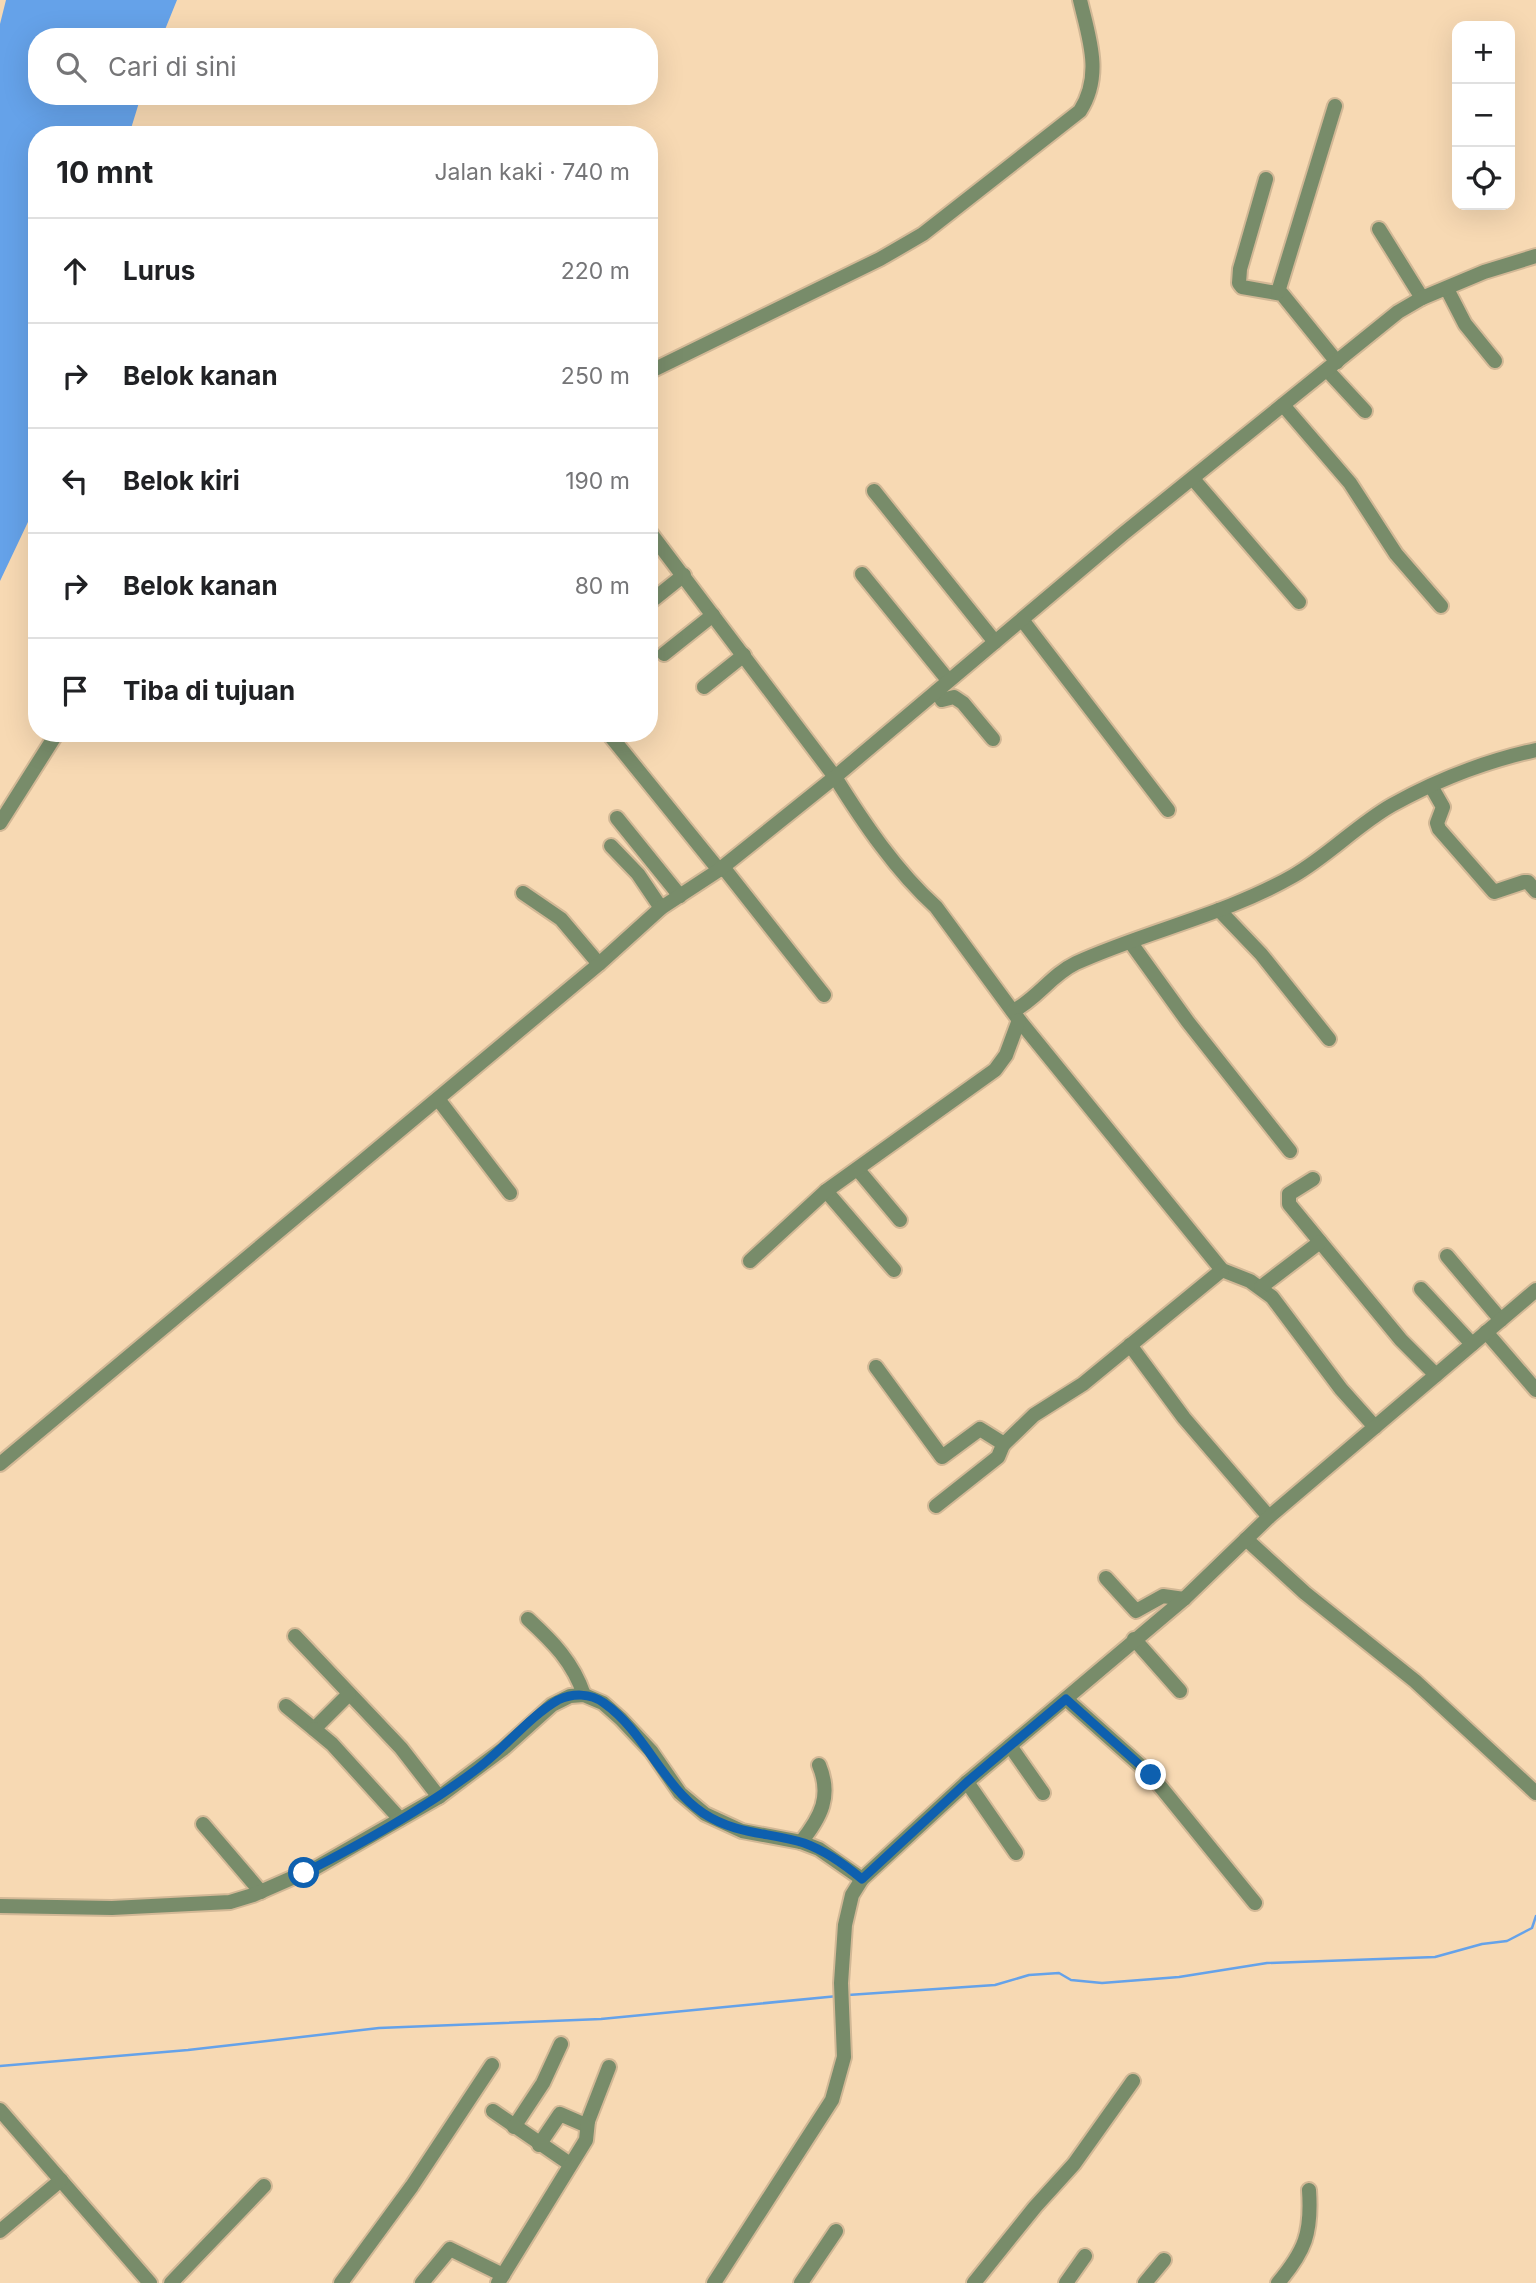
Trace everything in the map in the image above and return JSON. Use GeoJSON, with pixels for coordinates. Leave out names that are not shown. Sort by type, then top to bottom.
{"type":"FeatureCollection","features":[{"type":"Feature","properties":{"kind":"street"},"geometry":{"type":"LineString","coordinates":[[658,368],[880,260],[923,234],[1080,111],[1087,100],[1094,72],[1080,0]]}},
{"type":"Feature","properties":{"kind":"street"},"geometry":{"type":"LineString","coordinates":[[1278,292],[1335,106]]}},
{"type":"Feature","properties":{"kind":"street"},"geometry":{"type":"LineString","coordinates":[[1266,179],[1238,278],[1242,287],[1278,292],[1365,411]]}},
{"type":"Feature","properties":{"kind":"street"},"geometry":{"type":"LineString","coordinates":[[1380,229],[1422,298]]}},
{"type":"Feature","properties":{"kind":"street"},"geometry":{"type":"LineString","coordinates":[[0,1464],[438,1099],[661,908],[721,869],[835,777],[1124,534],[1194,480],[1398,312],[1422,298],[1483,272],[1536,256]]}},
{"type":"Feature","properties":{"kind":"street"},"geometry":{"type":"LineString","coordinates":[[1447,289],[1465,324],[1495,361]]}},
{"type":"Feature","properties":{"kind":"street"},"geometry":{"type":"LineString","coordinates":[[1283,405],[1350,483],[1396,554],[1441,606]]}},
{"type":"Feature","properties":{"kind":"street"},"geometry":{"type":"LineString","coordinates":[[1194,480],[1299,602]]}},
{"type":"Feature","properties":{"kind":"street"},"geometry":{"type":"LineString","coordinates":[[873,491],[995,642]]}},
{"type":"Feature","properties":{"kind":"street"},"geometry":{"type":"LineString","coordinates":[[658,544],[835,777],[854,808],[918,890],[936,907],[1016,1015],[1222,1270],[1261,1287],[1341,1389],[1376,1427]]}},
{"type":"Feature","properties":{"kind":"street"},"geometry":{"type":"LineString","coordinates":[[862,574],[948,680]]}},
{"type":"Feature","properties":{"kind":"street"},"geometry":{"type":"LineString","coordinates":[[658,596],[684,575]]}},
{"type":"Feature","properties":{"kind":"street"},"geometry":{"type":"LineString","coordinates":[[664,654],[713,615]]}},
{"type":"Feature","properties":{"kind":"street"},"geometry":{"type":"LineString","coordinates":[[1023,621],[1168,810]]}},
{"type":"Feature","properties":{"kind":"street"},"geometry":{"type":"LineString","coordinates":[[704,687],[744,655]]}},
{"type":"Feature","properties":{"kind":"street"},"geometry":{"type":"LineString","coordinates":[[937,691],[942,699],[957,698],[963,703],[993,739]]}},
{"type":"Feature","properties":{"kind":"street"},"geometry":{"type":"LineString","coordinates":[[0,823],[52,742]]}},
{"type":"Feature","properties":{"kind":"street"},"geometry":{"type":"LineString","coordinates":[[615,742],[824,995]]}},
{"type":"Feature","properties":{"kind":"street"},"geometry":{"type":"LineString","coordinates":[[750,1261],[826,1191],[859,1171],[995,1070],[1006,1055],[1016,1015],[1058,973],[1192,917],[1219,910],[1293,876],[1392,806],[1431,786],[1470,769],[1536,750]]}},
{"type":"Feature","properties":{"kind":"street"},"geometry":{"type":"LineString","coordinates":[[1431,786],[1443,807],[1437,823],[1439,829],[1494,892],[1524,882],[1528,882],[1536,891]]}},
{"type":"Feature","properties":{"kind":"street"},"geometry":{"type":"LineString","coordinates":[[617,818],[680,896]]}},
{"type":"Feature","properties":{"kind":"street"},"geometry":{"type":"LineString","coordinates":[[611,846],[638,874],[661,908]]}},
{"type":"Feature","properties":{"kind":"street"},"geometry":{"type":"LineString","coordinates":[[523,893],[561,919],[598,964]]}},
{"type":"Feature","properties":{"kind":"street"},"geometry":{"type":"LineString","coordinates":[[1219,910],[1261,954],[1329,1039]]}},
{"type":"Feature","properties":{"kind":"street"},"geometry":{"type":"LineString","coordinates":[[1132,943],[1188,1022],[1290,1151]]}},
{"type":"Feature","properties":{"kind":"street"},"geometry":{"type":"LineString","coordinates":[[438,1099],[510,1193]]}},
{"type":"Feature","properties":{"kind":"street"},"geometry":{"type":"LineString","coordinates":[[859,1171],[900,1220]]}},
{"type":"Feature","properties":{"kind":"street"},"geometry":{"type":"LineString","coordinates":[[1312,1179],[1292,1191],[1288,1198],[1289,1203],[1401,1340],[1436,1375]]}},
{"type":"Feature","properties":{"kind":"street"},"geometry":{"type":"LineString","coordinates":[[826,1191],[894,1270]]}},
{"type":"Feature","properties":{"kind":"street"},"geometry":{"type":"LineString","coordinates":[[1261,1287],[1320,1242]]}},
{"type":"Feature","properties":{"kind":"street"},"geometry":{"type":"LineString","coordinates":[[1447,1256],[1501,1320]]}},
{"type":"Feature","properties":{"kind":"street"},"geometry":{"type":"LineString","coordinates":[[936,1506],[999,1457],[1004,1444],[1034,1415],[1083,1384],[1222,1270]]}},
{"type":"Feature","properties":{"kind":"street"},"geometry":{"type":"LineString","coordinates":[[1421,1289],[1472,1344]]}},
{"type":"Feature","properties":{"kind":"street"},"geometry":{"type":"LineString","coordinates":[[714,2283],[832,2099],[844,2057],[841,1983],[845,1925],[852,1895],[862,1879],[967,1782],[1133,1639],[1184,1599],[1269,1517],[1536,1290]]}},
{"type":"Feature","properties":{"kind":"street"},"geometry":{"type":"LineString","coordinates":[[1486,1332],[1536,1390]]}},
{"type":"Feature","properties":{"kind":"street"},"geometry":{"type":"LineString","coordinates":[[1130,1345],[1184,1418],[1269,1517]]}},
{"type":"Feature","properties":{"kind":"street"},"geometry":{"type":"LineString","coordinates":[[876,1367],[942,1457],[980,1429],[1004,1444]]}},
{"type":"Feature","properties":{"kind":"street"},"geometry":{"type":"LineString","coordinates":[[1246,1539],[1305,1593],[1415,1681],[1536,1793]]}},
{"type":"Feature","properties":{"kind":"street"},"geometry":{"type":"LineString","coordinates":[[1106,1578],[1136,1611],[1163,1596],[1184,1599]]}},
{"type":"Feature","properties":{"kind":"street"},"geometry":{"type":"LineString","coordinates":[[528,1619],[562,1651],[577,1675],[584,1695]]}},
{"type":"Feature","properties":{"kind":"street"},"geometry":{"type":"LineString","coordinates":[[295,1636],[401,1748],[439,1797]]}},
{"type":"Feature","properties":{"kind":"street"},"geometry":{"type":"LineString","coordinates":[[1133,1639],[1180,1690]]}},
{"type":"Feature","properties":{"kind":"street"},"geometry":{"type":"LineString","coordinates":[[314,1729],[349,1694]]}},
{"type":"Feature","properties":{"kind":"street"},"geometry":{"type":"LineString","coordinates":[[0,1906],[111,1908],[230,1902],[261,1892],[310,1870],[439,1797],[503,1749],[552,1705],[570,1696],[584,1695],[604,1703],[621,1719],[651,1751],[680,1793],[705,1814],[742,1831],[801,1842],[828,1853],[862,1879]]}},
{"type":"Feature","properties":{"kind":"street"},"geometry":{"type":"LineString","coordinates":[[1066,1699],[1151,1775],[1255,1903]]}},
{"type":"Feature","properties":{"kind":"street"},"geometry":{"type":"LineString","coordinates":[[286,1706],[332,1744],[400,1819]]}},
{"type":"Feature","properties":{"kind":"street"},"geometry":{"type":"LineString","coordinates":[[1010,1746],[1044,1793]]}},
{"type":"Feature","properties":{"kind":"street"},"geometry":{"type":"LineString","coordinates":[[801,1842],[813,1827],[826,1799],[826,1786],[819,1765]]}},
{"type":"Feature","properties":{"kind":"street"},"geometry":{"type":"LineString","coordinates":[[967,1782],[1016,1853]]}},
{"type":"Feature","properties":{"kind":"street"},"geometry":{"type":"LineString","coordinates":[[203,1824],[261,1892]]}},
{"type":"Feature","properties":{"kind":"street"},"geometry":{"type":"LineString","coordinates":[[514,2127],[543,2083],[561,2044]]}},
{"type":"Feature","properties":{"kind":"street"},"geometry":{"type":"LineString","coordinates":[[341,2283],[412,2186],[492,2065]]}},
{"type":"Feature","properties":{"kind":"street"},"geometry":{"type":"LineString","coordinates":[[422,2283],[450,2249],[500,2279],[586,2140],[588,2121],[609,2067]]}},
{"type":"Feature","properties":{"kind":"street"},"geometry":{"type":"LineString","coordinates":[[974,2283],[1035,2207],[1074,2164],[1133,2081]]}},
{"type":"Feature","properties":{"kind":"street"},"geometry":{"type":"LineString","coordinates":[[0,2110],[150,2283]]}},
{"type":"Feature","properties":{"kind":"street"},"geometry":{"type":"LineString","coordinates":[[493,2111],[570,2164]]}},
{"type":"Feature","properties":{"kind":"street"},"geometry":{"type":"LineString","coordinates":[[539,2145],[560,2114],[583,2124],[588,2121]]}},
{"type":"Feature","properties":{"kind":"street"},"geometry":{"type":"LineString","coordinates":[[0,2231],[61,2180]]}},
{"type":"Feature","properties":{"kind":"street"},"geometry":{"type":"LineString","coordinates":[[171,2283],[264,2186]]}},
{"type":"Feature","properties":{"kind":"street"},"geometry":{"type":"LineString","coordinates":[[1278,2283],[1305,2247],[1310,2217],[1308,2190]]}},
{"type":"Feature","properties":{"kind":"street"},"geometry":{"type":"LineString","coordinates":[[801,2283],[836,2231]]}},
{"type":"Feature","properties":{"kind":"street"},"geometry":{"type":"LineString","coordinates":[[1066,2283],[1085,2256]]}},
{"type":"Feature","properties":{"kind":"street"},"geometry":{"type":"LineString","coordinates":[[1145,2283],[1164,2260]]}},
{"type":"Feature","properties":{"kind":"water"},"geometry":{"type":"Polygon","coordinates":[[[6,0],[177,0],[166,28],[28,28],[28,105],[138,105],[132,126],[28,126],[28,522],[0,581],[0,24],[6,0]]]}},
{"type":"Feature","properties":{"kind":"waterway"},"geometry":{"type":"LineString","coordinates":[[848,1995],[995,1985],[1029,1975],[1059,1973],[1071,1980],[1102,1983],[1179,1977],[1267,1963],[1435,1957],[1482,1944],[1507,1941],[1532,1928],[1536,1916]]}},
{"type":"Feature","properties":{"kind":"waterway"},"geometry":{"type":"LineString","coordinates":[[0,2066],[188,2050],[379,2028],[601,2019],[838,1996]]}},
{"type":"Feature","properties":{"kind":"route"},"geometry":{"type":"LineString","coordinates":[[304,1873],[439,1797],[503,1749],[552,1705],[570,1696],[584,1695],[604,1703],[651,1751],[680,1793],[705,1814],[742,1831],[801,1842],[819,1849],[862,1879],[967,1782],[1066,1699],[1151,1775]]}}]}
